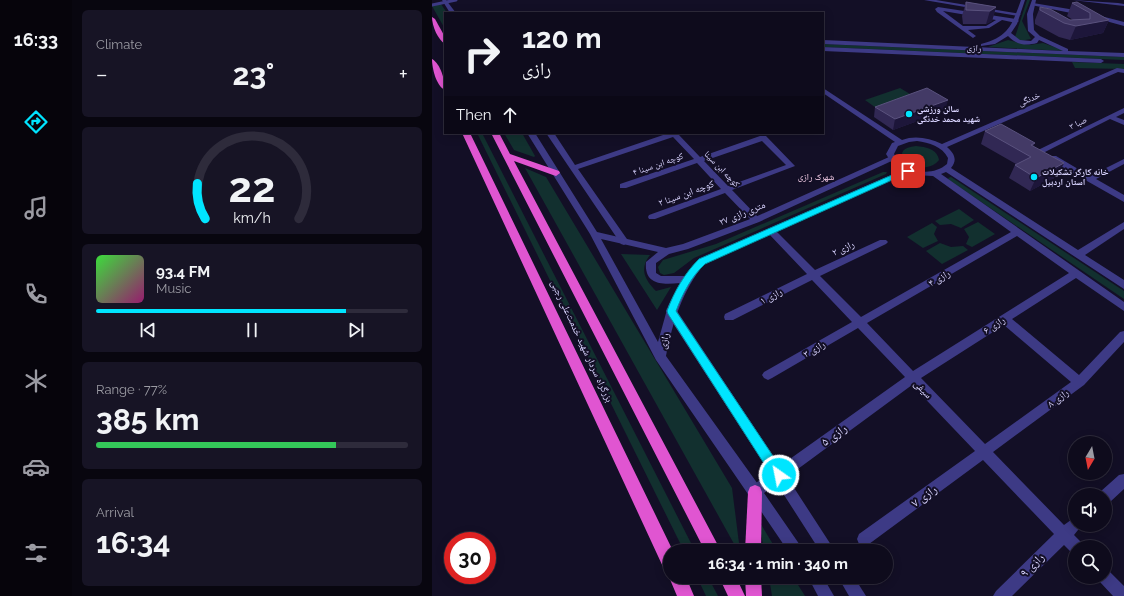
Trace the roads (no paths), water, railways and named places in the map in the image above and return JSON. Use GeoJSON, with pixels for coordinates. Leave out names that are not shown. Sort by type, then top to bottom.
{"type":"FeatureCollection","features":[{"type":"Feature","properties":{"kind":"highway"},"geometry":{"type":"LineString","coordinates":[[432,19],[444,40]]}},
{"type":"Feature","properties":{"kind":"highway"},"geometry":{"type":"LineString","coordinates":[[432,61],[444,86]]}},
{"type":"Feature","properties":{"kind":"highway","name":"بزرگراه سردار شهید خدمت‌علی رجبی"},"geometry":{"type":"LineString","coordinates":[[466,134],[663,548]]}},
{"type":"Feature","properties":{"kind":"highway","name":"بزرگراه سردار شهید خدمت‌علی رجبی"},"geometry":{"type":"LineString","coordinates":[[495,134],[709,544]]}},
{"type":"Feature","properties":{"kind":"highway"},"geometry":{"type":"LineString","coordinates":[[507,156],[556,173]]}},
{"type":"Feature","properties":{"kind":"highway"},"geometry":{"type":"LineString","coordinates":[[753,544],[755,492]]}},
{"type":"Feature","properties":{"kind":"highway"},"geometry":{"type":"LineString","coordinates":[[680,584],[686,596]]}},
{"type":"Feature","properties":{"kind":"highway"},"geometry":{"type":"LineString","coordinates":[[731,584],[737,596]]}},
{"type":"Feature","properties":{"kind":"highway"},"geometry":{"type":"LineString","coordinates":[[754,584],[754,596]]}},
{"type":"Feature","properties":{"kind":"street"},"geometry":{"type":"LineString","coordinates":[[973,36],[926,0],[1018,14]]}},
{"type":"Feature","properties":{"kind":"street"},"geometry":{"type":"LineString","coordinates":[[964,48],[997,41],[1009,34],[1016,21],[1023,0]]}},
{"type":"Feature","properties":{"kind":"street"},"geometry":{"type":"LineString","coordinates":[[1074,0],[1093,3],[1111,2],[1124,5]]}},
{"type":"Feature","properties":{"kind":"street"},"geometry":{"type":"LineString","coordinates":[[445,1],[452,12]]}},
{"type":"Feature","properties":{"kind":"street"},"geometry":{"type":"LineString","coordinates":[[1073,52],[1038,37],[1031,31],[1033,2],[1072,10],[1124,24]]}},
{"type":"Feature","properties":{"kind":"street"},"geometry":{"type":"LineString","coordinates":[[938,9],[1016,21]]}},
{"type":"Feature","properties":{"kind":"street"},"geometry":{"type":"LineString","coordinates":[[962,28],[988,27],[995,25],[1000,19]]}},
{"type":"Feature","properties":{"kind":"street"},"geometry":{"type":"LineString","coordinates":[[1009,34],[1015,41],[1024,43],[1035,42],[1038,37]]}},
{"type":"Feature","properties":{"kind":"street","name":"رازی"},"geometry":{"type":"LineString","coordinates":[[824,42],[1124,55]]}},
{"type":"Feature","properties":{"kind":"street","name":"رازی"},"geometry":{"type":"LineString","coordinates":[[824,49],[1110,61]]}},
{"type":"Feature","properties":{"kind":"street","name":"خدنگی"},"geometry":{"type":"LineString","coordinates":[[943,146],[997,126],[1117,70],[1124,70]]}},
{"type":"Feature","properties":{"kind":"street"},"geometry":{"type":"LineString","coordinates":[[824,91],[900,142]]}},
{"type":"Feature","properties":{"kind":"street","name":"صبا ۳"},"geometry":{"type":"LineString","coordinates":[[1090,179],[1037,149],[1124,110]]}},
{"type":"Feature","properties":{"kind":"street"},"geometry":{"type":"LineString","coordinates":[[1111,117],[1124,123]]}},
{"type":"Feature","properties":{"kind":"street"},"geometry":{"type":"LineString","coordinates":[[532,134],[594,234],[660,357],[792,544]]}},
{"type":"Feature","properties":{"kind":"street"},"geometry":{"type":"LineString","coordinates":[[551,134],[624,242]]}},
{"type":"Feature","properties":{"kind":"street"},"geometry":{"type":"LineString","coordinates":[[573,168],[676,134]]}},
{"type":"Feature","properties":{"kind":"street","name":"کوچه ابن سینا"},"geometry":{"type":"LineString","coordinates":[[676,134],[756,220]]}},
{"type":"Feature","properties":{"kind":"street","name":"کوچه ابن سینا ۴"},"geometry":{"type":"LineString","coordinates":[[623,186],[763,138],[791,166]]}},
{"type":"Feature","properties":{"kind":"street"},"geometry":{"type":"LineString","coordinates":[[908,140],[922,140],[943,146],[952,158],[952,164],[947,169],[934,174],[908,171],[892,159],[890,154],[892,149],[900,142],[908,140]]}},
{"type":"Feature","properties":{"kind":"street","name":"۲۷ متری رازی"},"geometry":{"type":"LineString","coordinates":[[594,234],[666,251],[685,248],[756,220],[892,159]]}},
{"type":"Feature","properties":{"kind":"street"},"geometry":{"type":"LineString","coordinates":[[1090,179],[1124,161]]}},
{"type":"Feature","properties":{"kind":"street","name":"کوچه ابن سینا ۲"},"geometry":{"type":"LineString","coordinates":[[652,217],[791,166]]}},
{"type":"Feature","properties":{"kind":"street"},"geometry":{"type":"LineString","coordinates":[[947,169],[1079,254],[1124,285]]}},
{"type":"Feature","properties":{"kind":"street"},"geometry":{"type":"LineString","coordinates":[[771,231],[908,171]]}},
{"type":"Feature","properties":{"kind":"street"},"geometry":{"type":"LineString","coordinates":[[934,174],[1124,307]]}},
{"type":"Feature","properties":{"kind":"street"},"geometry":{"type":"LineString","coordinates":[[1090,179],[1124,199]]}},
{"type":"Feature","properties":{"kind":"street"},"geometry":{"type":"LineString","coordinates":[[1079,254],[1124,225]]}},
{"type":"Feature","properties":{"kind":"street","name":"رازی"},"geometry":{"type":"LineString","coordinates":[[660,357],[671,311],[686,279],[702,262],[771,231]]}},
{"type":"Feature","properties":{"kind":"street","name":"سیفی"},"geometry":{"type":"LineString","coordinates":[[771,231],[1069,540]]}},
{"type":"Feature","properties":{"kind":"street","name":"رازی ۴"},"geometry":{"type":"LineString","coordinates":[[859,323],[1018,232]]}},
{"type":"Feature","properties":{"kind":"street","name":"رازی ۲"},"geometry":{"type":"LineString","coordinates":[[813,275],[883,242]]}},
{"type":"Feature","properties":{"kind":"street"},"geometry":{"type":"LineString","coordinates":[[666,251],[651,262],[650,270],[653,277],[663,281],[686,279]]}},
{"type":"Feature","properties":{"kind":"street","name":"رازی ۶"},"geometry":{"type":"LineString","coordinates":[[912,378],[1076,273]]}},
{"type":"Feature","properties":{"kind":"street","name":"رازی ۱"},"geometry":{"type":"LineString","coordinates":[[729,317],[813,275]]}},
{"type":"Feature","properties":{"kind":"street"},"geometry":{"type":"LineString","coordinates":[[671,311],[823,544]]}},
{"type":"Feature","properties":{"kind":"street"},"geometry":{"type":"LineString","coordinates":[[1004,319],[1080,382]]}},
{"type":"Feature","properties":{"kind":"street","name":"رازی ۳"},"geometry":{"type":"LineString","coordinates":[[768,375],[859,323]]}},
{"type":"Feature","properties":{"kind":"street","name":"رازی ۸"},"geometry":{"type":"LineString","coordinates":[[984,452],[1080,382],[1124,335]]}},
{"type":"Feature","properties":{"kind":"street","name":"رازی ۵"},"geometry":{"type":"LineString","coordinates":[[755,492],[912,378]]}},
{"type":"Feature","properties":{"kind":"street","name":"رازی ۷"},"geometry":{"type":"LineString","coordinates":[[864,539],[984,452]]}},
{"type":"Feature","properties":{"kind":"street"},"geometry":{"type":"LineString","coordinates":[[1112,491],[1124,480]]}},
{"type":"Feature","properties":{"kind":"street","name":"رازی ۹"},"geometry":{"type":"LineString","coordinates":[[1001,596],[1068,530]]}},
{"type":"Feature","properties":{"kind":"street"},"geometry":{"type":"LineString","coordinates":[[819,584],[826,596]]}},
{"type":"Feature","properties":{"kind":"street"},"geometry":{"type":"LineString","coordinates":[[850,584],[858,596]]}},
{"type":"Feature","properties":{"kind":"street"},"geometry":{"type":"LineString","coordinates":[[1112,584],[1123,596]]}},
{"type":"Feature","properties":{"kind":"lane"},"geometry":{"type":"LineString","coordinates":[[432,5],[445,1],[456,0]]}},
{"type":"Feature","properties":{"kind":"place","name":"سالن ورزشی شهید محمد خدنگی"},"geometry":{"type":"Point","coordinates":[909,114]}},
{"type":"Feature","properties":{"kind":"place","name":"خانه کارگر تشکیلات استان اردبیل"},"geometry":{"type":"Point","coordinates":[1034,177]}},
{"type":"Feature","properties":{"kind":"district","name":"شهرک رازی"},"geometry":{"type":"Point","coordinates":[816,177]}}]}
